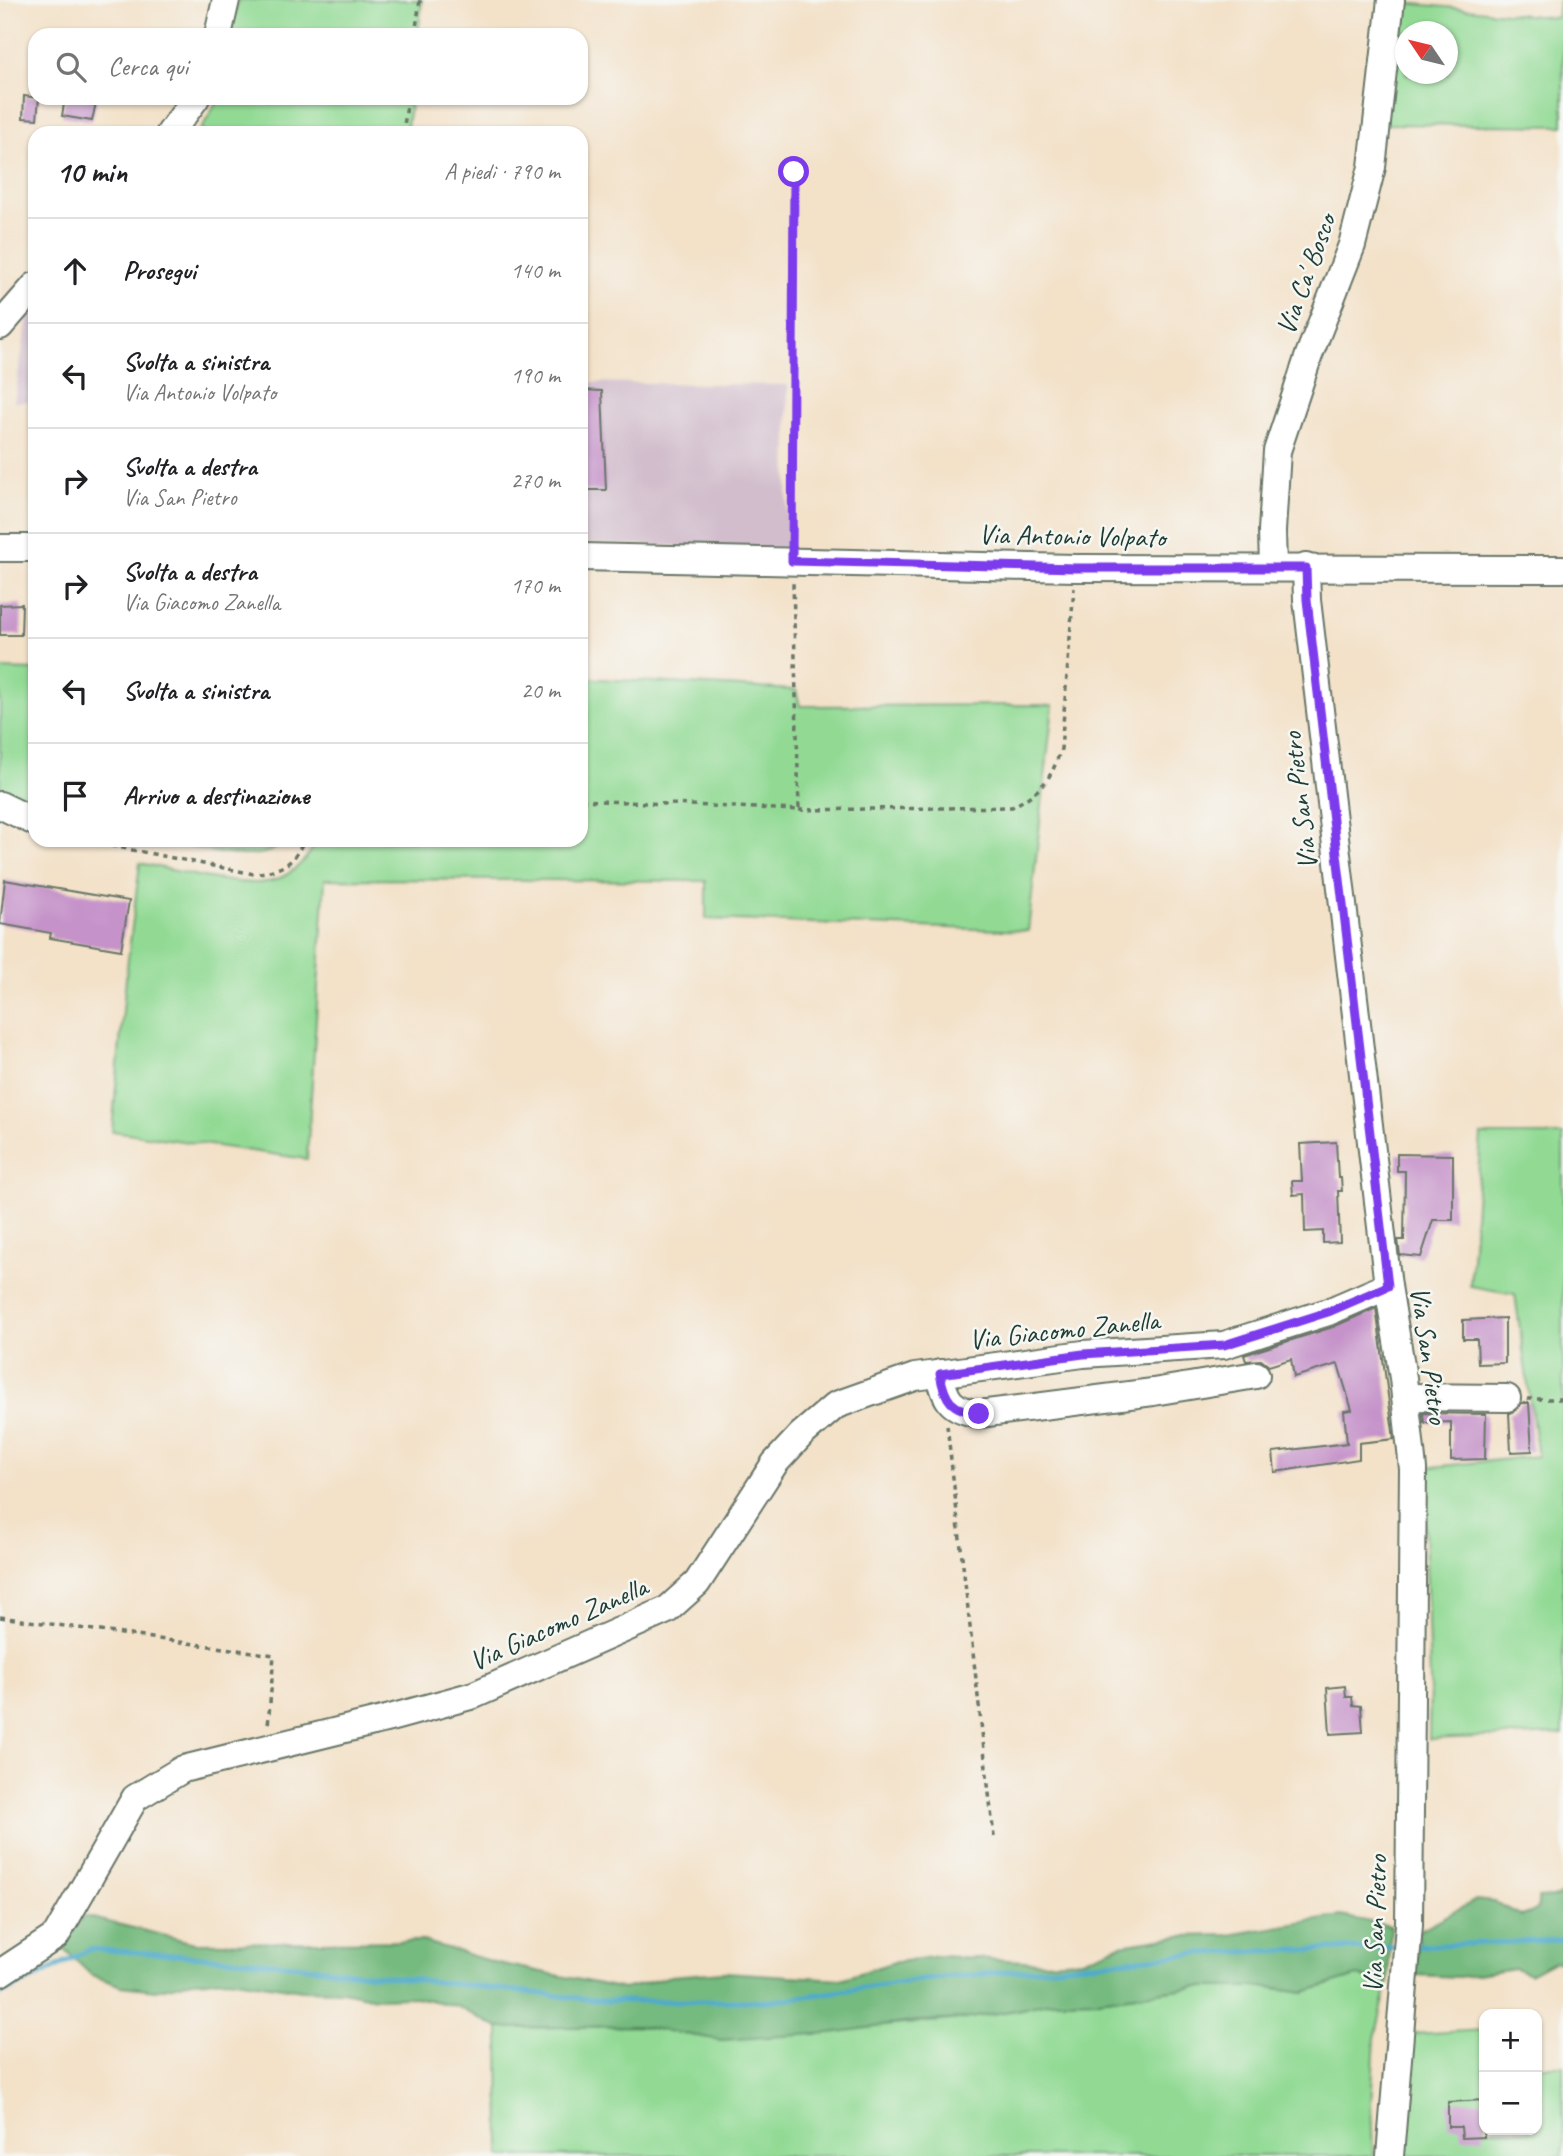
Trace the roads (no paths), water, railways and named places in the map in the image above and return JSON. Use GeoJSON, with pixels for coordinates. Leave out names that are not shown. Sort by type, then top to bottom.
{"type":"FeatureCollection","features":[{"type":"Feature","properties":{"kind":"street"},"geometry":{"type":"LineString","coordinates":[[220,28],[226,0]]}},
{"type":"Feature","properties":{"kind":"street","name":"Via Ca' Bosco"},"geometry":{"type":"LineString","coordinates":[[1273,567],[1272,531],[1277,451],[1309,355],[1352,245],[1372,167],[1391,0]]}},
{"type":"Feature","properties":{"kind":"street"},"geometry":{"type":"LineString","coordinates":[[175,126],[190,105]]}},
{"type":"Feature","properties":{"kind":"street"},"geometry":{"type":"LineString","coordinates":[[0,326],[28,294]]}},
{"type":"Feature","properties":{"kind":"street"},"geometry":{"type":"LineString","coordinates":[[0,548],[28,548]]}},
{"type":"Feature","properties":{"kind":"street","name":"Via Antonio Volpato"},"geometry":{"type":"LineString","coordinates":[[588,557],[1076,568],[1563,569]]}},
{"type":"Feature","properties":{"kind":"street","name":"Via San Pietro"},"geometry":{"type":"LineString","coordinates":[[1306,568],[1307,600],[1388,1286],[1413,1469],[1409,1925],[1390,2156]]}},
{"type":"Feature","properties":{"kind":"street"},"geometry":{"type":"LineString","coordinates":[[0,805],[28,819]]}},
{"type":"Feature","properties":{"kind":"street","name":"Via Giacomo Zanella"},"geometry":{"type":"LineString","coordinates":[[0,1973],[56,1936],[135,1798],[183,1769],[474,1695],[667,1610],[696,1583],[775,1463],[836,1405],[915,1377],[942,1384],[1083,1354],[1224,1345],[1328,1312],[1388,1286]]}},
{"type":"Feature","properties":{"kind":"street"},"geometry":{"type":"LineString","coordinates":[[942,1384],[954,1406],[979,1414],[1153,1392],[1256,1375]]}},
{"type":"Feature","properties":{"kind":"street"},"geometry":{"type":"LineString","coordinates":[[1405,1397],[1502,1400]]}},
{"type":"Feature","properties":{"kind":"waterway"},"geometry":{"type":"LineString","coordinates":[[1414,1946],[1563,1940]]}},
{"type":"Feature","properties":{"kind":"waterway"},"geometry":{"type":"LineString","coordinates":[[0,1994],[90,1949],[247,1960],[603,2001],[772,2001],[911,1981],[1200,1953],[1401,1947]]}}]}
